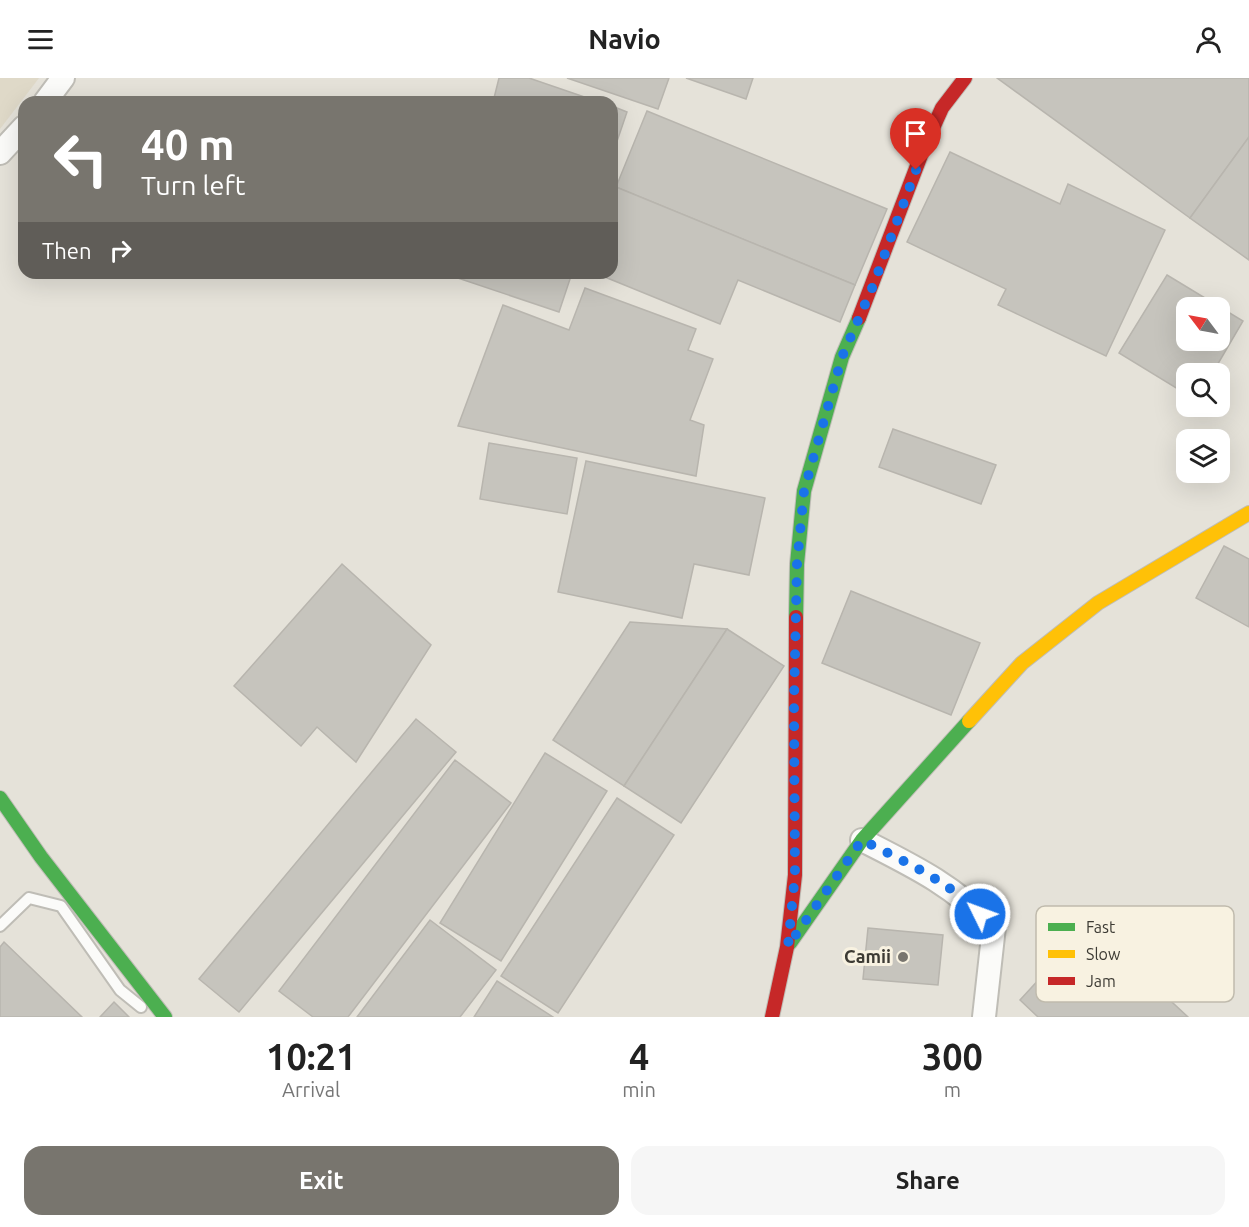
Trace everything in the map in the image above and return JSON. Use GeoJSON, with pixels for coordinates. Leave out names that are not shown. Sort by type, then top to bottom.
{"type":"FeatureCollection","features":[{"type":"Feature","properties":{"kind":"street"},"geometry":{"type":"LineString","coordinates":[[50,96],[63,78]]}},
{"type":"Feature","properties":{"kind":"street"},"geometry":{"type":"LineString","coordinates":[[772,1017],[788,946],[795,875],[794,703],[797,564],[804,491],[842,357],[873,286],[923,150],[942,108],[965,78]]}},
{"type":"Feature","properties":{"kind":"street"},"geometry":{"type":"LineString","coordinates":[[0,153],[18,134]]}},
{"type":"Feature","properties":{"kind":"street"},"geometry":{"type":"LineString","coordinates":[[788,946],[862,840],[1022,663],[1098,603],[1249,513]]}},
{"type":"Feature","properties":{"kind":"street"},"geometry":{"type":"LineString","coordinates":[[0,798],[41,857],[165,1017]]}},
{"type":"Feature","properties":{"kind":"street"},"geometry":{"type":"LineString","coordinates":[[862,840],[934,877],[967,900],[994,927],[984,1017]]}},
{"type":"Feature","properties":{"kind":"lane"},"geometry":{"type":"LineString","coordinates":[[0,926],[29,898],[61,906],[120,990],[153,1017]]}},
{"type":"Feature","properties":{"kind":"shaded area"},"geometry":{"type":"Polygon","coordinates":[[[0,78],[39,78],[25,96],[18,96],[18,105],[0,129],[0,78]]]}},
{"type":"Feature","properties":{"kind":"building"},"geometry":{"type":"Polygon","coordinates":[[[499,78],[529,78],[582,96],[494,96],[499,78]]]}},
{"type":"Feature","properties":{"kind":"building"},"geometry":{"type":"Polygon","coordinates":[[[567,78],[669,78],[658,109],[567,78]]]}},
{"type":"Feature","properties":{"kind":"building"},"geometry":{"type":"Polygon","coordinates":[[[686,78],[753,78],[746,99],[686,78]]]}},
{"type":"Feature","properties":{"kind":"building"},"geometry":{"type":"Polygon","coordinates":[[[997,78],[1249,78],[1249,137],[1190,218],[997,78]]]}},
{"type":"Feature","properties":{"kind":"building"},"geometry":{"type":"Polygon","coordinates":[[[618,108],[627,112],[618,138],[618,108]]]}},
{"type":"Feature","properties":{"kind":"building"},"geometry":{"type":"Polygon","coordinates":[[[647,111],[887,209],[855,285],[618,188],[618,182],[647,111]]]}},
{"type":"Feature","properties":{"kind":"building"},"geometry":{"type":"Polygon","coordinates":[[[1249,137],[1249,260],[1190,218],[1249,137]]]}},
{"type":"Feature","properties":{"kind":"building"},"geometry":{"type":"Polygon","coordinates":[[[950,152],[1060,204],[1068,184],[1165,230],[1106,356],[998,305],[1006,289],[907,242],[950,152]]]}},
{"type":"Feature","properties":{"kind":"building"},"geometry":{"type":"Polygon","coordinates":[[[618,188],[855,285],[840,322],[738,280],[720,324],[610,279],[618,279],[618,188]]]}},
{"type":"Feature","properties":{"kind":"building"},"geometry":{"type":"Polygon","coordinates":[[[1167,275],[1203,297],[1176,297],[1176,351],[1225,351],[1218,363],[1176,363],[1176,388],[1119,353],[1167,275]]]}},
{"type":"Feature","properties":{"kind":"building"},"geometry":{"type":"Polygon","coordinates":[[[461,279],[570,279],[559,312],[461,279]]]}},
{"type":"Feature","properties":{"kind":"building"},"geometry":{"type":"Polygon","coordinates":[[[585,288],[696,329],[688,350],[713,359],[690,420],[704,425],[696,476],[458,426],[503,305],[569,330],[585,288]]]}},
{"type":"Feature","properties":{"kind":"building"},"geometry":{"type":"Polygon","coordinates":[[[1230,313],[1243,321],[1230,343],[1230,313]]]}},
{"type":"Feature","properties":{"kind":"building"},"geometry":{"type":"Polygon","coordinates":[[[893,429],[996,465],[981,504],[879,467],[893,429]]]}},
{"type":"Feature","properties":{"kind":"building"},"geometry":{"type":"Polygon","coordinates":[[[489,443],[577,458],[567,514],[480,499],[489,443]]]}},
{"type":"Feature","properties":{"kind":"building"},"geometry":{"type":"Polygon","coordinates":[[[586,461],[765,498],[749,575],[694,564],[682,618],[558,592],[586,461]]]}},
{"type":"Feature","properties":{"kind":"building"},"geometry":{"type":"Polygon","coordinates":[[[1224,546],[1249,559],[1249,627],[1196,598],[1224,546]]]}},
{"type":"Feature","properties":{"kind":"building"},"geometry":{"type":"Polygon","coordinates":[[[342,564],[431,645],[356,762],[317,727],[301,746],[234,686],[342,564]]]}},
{"type":"Feature","properties":{"kind":"building"},"geometry":{"type":"Polygon","coordinates":[[[851,591],[980,643],[951,715],[822,663],[851,591]]]}},
{"type":"Feature","properties":{"kind":"building"},"geometry":{"type":"Polygon","coordinates":[[[630,622],[727,629],[624,786],[553,740],[630,622]]]}},
{"type":"Feature","properties":{"kind":"building"},"geometry":{"type":"Polygon","coordinates":[[[727,629],[784,666],[681,823],[624,786],[727,629]]]}},
{"type":"Feature","properties":{"kind":"building"},"geometry":{"type":"Polygon","coordinates":[[[416,719],[456,752],[239,1012],[199,979],[416,719]]]}},
{"type":"Feature","properties":{"kind":"building"},"geometry":{"type":"Polygon","coordinates":[[[545,753],[607,791],[501,961],[440,923],[545,753]]]}},
{"type":"Feature","properties":{"kind":"building"},"geometry":{"type":"Polygon","coordinates":[[[455,760],[511,803],[348,1017],[313,1017],[279,991],[455,760]]]}},
{"type":"Feature","properties":{"kind":"building"},"geometry":{"type":"Polygon","coordinates":[[[617,798],[674,835],[558,1013],[501,976],[617,798]]]}},
{"type":"Feature","properties":{"kind":"building"},"geometry":{"type":"Polygon","coordinates":[[[430,920],[496,970],[460,1017],[357,1017],[430,920]]]}},
{"type":"Feature","properties":{"kind":"building","name":"Camii"},"geometry":{"type":"Polygon","coordinates":[[[868,928],[943,935],[938,985],[863,979],[868,928]]]}},
{"type":"Feature","properties":{"kind":"building"},"geometry":{"type":"Polygon","coordinates":[[[4,942],[82,1017],[0,1017],[0,947],[4,942]]]}},
{"type":"Feature","properties":{"kind":"building"},"geometry":{"type":"Polygon","coordinates":[[[497,981],[553,1017],[474,1017],[497,981]]]}},
{"type":"Feature","properties":{"kind":"building"},"geometry":{"type":"Polygon","coordinates":[[[1036,983],[1036,1002],[1172,1002],[1188,1017],[1038,1017],[1020,1000],[1036,983]]]}},
{"type":"Feature","properties":{"kind":"building"},"geometry":{"type":"Polygon","coordinates":[[[114,1002],[129,1017],[100,1017],[114,1002]]]}},
{"type":"Feature","properties":{"kind":"traffic: fast"},"geometry":{"type":"LineString","coordinates":[[796,617],[797,564],[804,491],[842,357],[859,318]]}},
{"type":"Feature","properties":{"kind":"traffic: fast"},"geometry":{"type":"LineString","coordinates":[[790,943],[862,840],[969,721]]}},
{"type":"Feature","properties":{"kind":"traffic: fast"},"geometry":{"type":"LineString","coordinates":[[0,798],[41,857],[165,1017]]}},
{"type":"Feature","properties":{"kind":"traffic: slow"},"geometry":{"type":"LineString","coordinates":[[969,721],[1022,663],[1098,603],[1249,513]]}},
{"type":"Feature","properties":{"kind":"traffic: jam"},"geometry":{"type":"LineString","coordinates":[[859,318],[923,150],[942,108],[965,78]]}},
{"type":"Feature","properties":{"kind":"traffic: jam"},"geometry":{"type":"LineString","coordinates":[[772,1017],[787,947],[795,875],[796,617]]}},
{"type":"Feature","properties":{"kind":"place","name":"Camii"},"geometry":{"type":"Point","coordinates":[903,957]}},
{"type":"Feature","properties":{"kind":"route"},"geometry":{"type":"LineString","coordinates":[[916,170],[873,286],[842,357],[804,491],[797,564],[794,703],[795,875],[788,946],[862,840],[934,877],[967,900],[980,914]]}}]}
